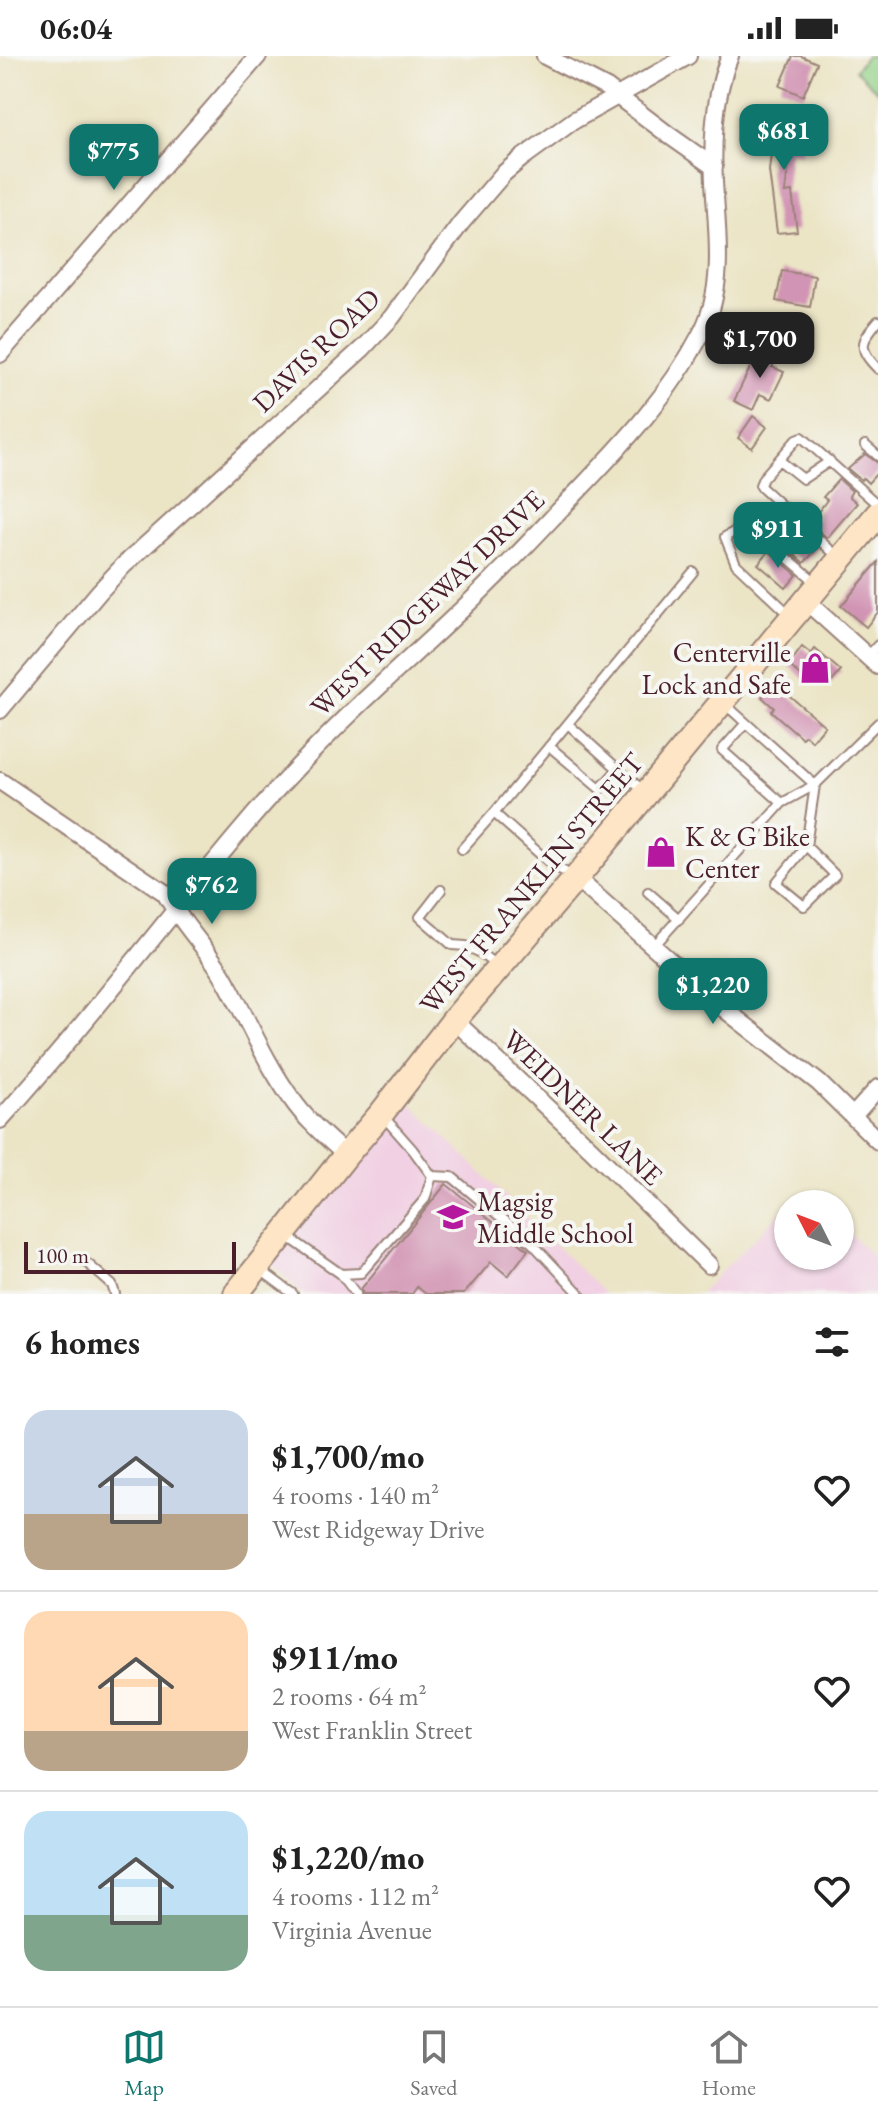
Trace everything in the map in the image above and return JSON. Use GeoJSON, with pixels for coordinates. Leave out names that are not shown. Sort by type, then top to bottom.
{"type":"FeatureCollection","features":[{"type":"Feature","properties":{"kind":"main road","name":"WEST FRANKLIN STREET"},"geometry":{"type":"LineString","coordinates":[[236,1294],[454,1020],[878,514]]}},
{"type":"Feature","properties":{"kind":"street"},"geometry":{"type":"LineString","coordinates":[[0,354],[258,56]]}},
{"type":"Feature","properties":{"kind":"street"},"geometry":{"type":"LineString","coordinates":[[545,56],[607,88],[714,167]]}},
{"type":"Feature","properties":{"kind":"street","name":"DAVIS ROAD"},"geometry":{"type":"LineString","coordinates":[[0,710],[124,565],[363,348],[392,317],[461,223],[503,174],[573,121],[688,56]]}},
{"type":"Feature","properties":{"kind":"street","name":"WEST RIDGEWAY DRIVE"},"geometry":{"type":"LineString","coordinates":[[0,1120],[276,790],[315,748],[493,580],[620,447],[656,405],[684,365],[703,330],[715,291],[718,264],[714,132],[720,88],[730,56]]}},
{"type":"Feature","properties":{"kind":"street"},"geometry":{"type":"LineString","coordinates":[[806,601],[875,655]]}},
{"type":"Feature","properties":{"kind":"street"},"geometry":{"type":"LineString","coordinates":[[0,781],[165,893],[174,911],[221,972],[263,1053],[293,1101],[317,1129],[346,1155]]}},
{"type":"Feature","properties":{"kind":"street"},"geometry":{"type":"LineString","coordinates":[[576,878],[723,1008],[819,1083],[878,1141]]}},
{"type":"Feature","properties":{"kind":"street","name":"WEIDNER LANE"},"geometry":{"type":"LineString","coordinates":[[454,1020],[709,1265]]}},
{"type":"Feature","properties":{"kind":"street"},"geometry":{"type":"LineString","coordinates":[[853,1116],[878,1088]]}},
{"type":"Feature","properties":{"kind":"lane"},"geometry":{"type":"LineString","coordinates":[[878,321],[865,338],[863,350],[878,369]]}},
{"type":"Feature","properties":{"kind":"lane"},"geometry":{"type":"LineString","coordinates":[[841,559],[762,488],[763,478],[800,437],[878,505]]}},
{"type":"Feature","properties":{"kind":"lane"},"geometry":{"type":"LineString","coordinates":[[865,445],[878,456]]}},
{"type":"Feature","properties":{"kind":"lane"},"geometry":{"type":"LineString","coordinates":[[779,460],[803,479],[830,461]]}},
{"type":"Feature","properties":{"kind":"lane"},"geometry":{"type":"LineString","coordinates":[[739,529],[756,531],[806,601],[736,564],[725,537],[739,529]]}},
{"type":"Feature","properties":{"kind":"lane"},"geometry":{"type":"LineString","coordinates":[[462,849],[693,572]]}},
{"type":"Feature","properties":{"kind":"lane"},"geometry":{"type":"LineString","coordinates":[[722,701],[815,785]]}},
{"type":"Feature","properties":{"kind":"lane"},"geometry":{"type":"LineString","coordinates":[[746,723],[722,750],[782,803]]}},
{"type":"Feature","properties":{"kind":"lane"},"geometry":{"type":"LineString","coordinates":[[654,946],[782,803],[815,785],[878,723]]}},
{"type":"Feature","properties":{"kind":"lane"},"geometry":{"type":"LineString","coordinates":[[568,724],[646,793]]}},
{"type":"Feature","properties":{"kind":"lane"},"geometry":{"type":"LineString","coordinates":[[549,746],[600,789],[618,769]]}},
{"type":"Feature","properties":{"kind":"lane"},"geometry":{"type":"LineString","coordinates":[[806,846],[835,875],[804,906],[776,883],[806,846],[815,785]]}},
{"type":"Feature","properties":{"kind":"lane"},"geometry":{"type":"LineString","coordinates":[[494,813],[551,864],[576,878]]}},
{"type":"Feature","properties":{"kind":"lane"},"geometry":{"type":"LineString","coordinates":[[441,890],[420,917],[452,945],[466,946],[479,952],[499,968]]}},
{"type":"Feature","properties":{"kind":"lane"},"geometry":{"type":"LineString","coordinates":[[648,892],[679,919]]}},
{"type":"Feature","properties":{"kind":"lane"},"geometry":{"type":"LineString","coordinates":[[381,1114],[432,1176]]}},
{"type":"Feature","properties":{"kind":"lane"},"geometry":{"type":"LineString","coordinates":[[341,1274],[361,1273],[425,1199],[432,1176]]}},
{"type":"Feature","properties":{"kind":"lane"},"geometry":{"type":"LineString","coordinates":[[432,1176],[452,1177],[532,1243],[580,1294]]}},
{"type":"Feature","properties":{"kind":"lane"},"geometry":{"type":"LineString","coordinates":[[283,1233],[341,1274],[356,1294]]}},
{"type":"Feature","properties":{"kind":"lane"},"geometry":{"type":"LineString","coordinates":[[88,1264],[112,1285],[115,1294]]}},
{"type":"Feature","properties":{"kind":"lane"},"geometry":{"type":"LineString","coordinates":[[257,1267],[293,1294]]}},
{"type":"Feature","properties":{"kind":"shaded area"},"geometry":{"type":"Polygon","coordinates":[[[398,1091],[605,1294],[303,1294],[266,1258],[398,1091]]]}},
{"type":"Feature","properties":{"kind":"shaded area"},"geometry":{"type":"Polygon","coordinates":[[[774,1219],[774,1270],[854,1270],[854,1238],[878,1262],[878,1294],[699,1294],[774,1219]]]}},
{"type":"Feature","properties":{"kind":"green space"},"geometry":{"type":"Polygon","coordinates":[[[866,56],[878,56],[878,92],[855,70],[866,56]]]}},
{"type":"Feature","properties":{"kind":"building"},"geometry":{"type":"Polygon","coordinates":[[[793,56],[817,63],[803,96],[780,86],[793,56]]]}},
{"type":"Feature","properties":{"kind":"building"},"geometry":{"type":"Polygon","coordinates":[[[775,120],[804,123],[801,154],[790,152],[785,193],[792,192],[797,231],[777,233],[769,171],[775,120]]]}},
{"type":"Feature","properties":{"kind":"building"},"geometry":{"type":"Polygon","coordinates":[[[782,271],[815,276],[810,307],[776,301],[782,271]]]}},
{"type":"Feature","properties":{"kind":"building"},"geometry":{"type":"Polygon","coordinates":[[[760,347],[778,355],[772,367],[784,372],[771,399],[760,394],[753,410],[734,401],[760,347]]]}},
{"type":"Feature","properties":{"kind":"building"},"geometry":{"type":"Polygon","coordinates":[[[753,416],[767,427],[752,448],[738,438],[753,416]]]}},
{"type":"Feature","properties":{"kind":"building"},"geometry":{"type":"Polygon","coordinates":[[[865,454],[878,463],[878,472],[868,483],[848,469],[865,454]]]}},
{"type":"Feature","properties":{"kind":"building"},"geometry":{"type":"Polygon","coordinates":[[[839,479],[852,491],[849,496],[857,503],[827,538],[812,524],[827,500],[823,497],[839,479]]]}},
{"type":"Feature","properties":{"kind":"building"},"geometry":{"type":"Polygon","coordinates":[[[774,508],[818,548],[804,563],[759,523],[774,508]]]}},
{"type":"Feature","properties":{"kind":"building"},"geometry":{"type":"Polygon","coordinates":[[[769,551],[797,575],[786,588],[758,564],[769,551]]]}},
{"type":"Feature","properties":{"kind":"building"},"geometry":{"type":"Polygon","coordinates":[[[878,562],[878,612],[866,627],[841,606],[878,562]]]}},
{"type":"Feature","properties":{"kind":"building","name":"Centerville Lock and Safe"},"geometry":{"type":"Polygon","coordinates":[[[802,647],[811,654],[815,649],[841,671],[831,683],[816,670],[806,681],[789,665],[802,647]]]}},
{"type":"Feature","properties":{"kind":"building"},"geometry":{"type":"Polygon","coordinates":[[[773,685],[777,685],[825,726],[812,741],[805,735],[802,738],[771,711],[774,708],[762,697],[773,685]]]}},
{"type":"Feature","properties":{"kind":"building","name":"Magsig Middle School"},"geometry":{"type":"Polygon","coordinates":[[[446,1184],[528,1250],[508,1276],[491,1262],[464,1294],[426,1294],[417,1287],[412,1294],[363,1294],[361,1289],[446,1184]]]}},
{"type":"Feature","properties":{"kind":"place","name":"Centerville Lock and Safe"},"geometry":{"type":"Point","coordinates":[815,668]}},
{"type":"Feature","properties":{"kind":"place","name":"K & G Bike Center"},"geometry":{"type":"Point","coordinates":[661,852]}},
{"type":"Feature","properties":{"kind":"place","name":"Magsig Middle School"},"geometry":{"type":"Point","coordinates":[453,1217]}}]}
